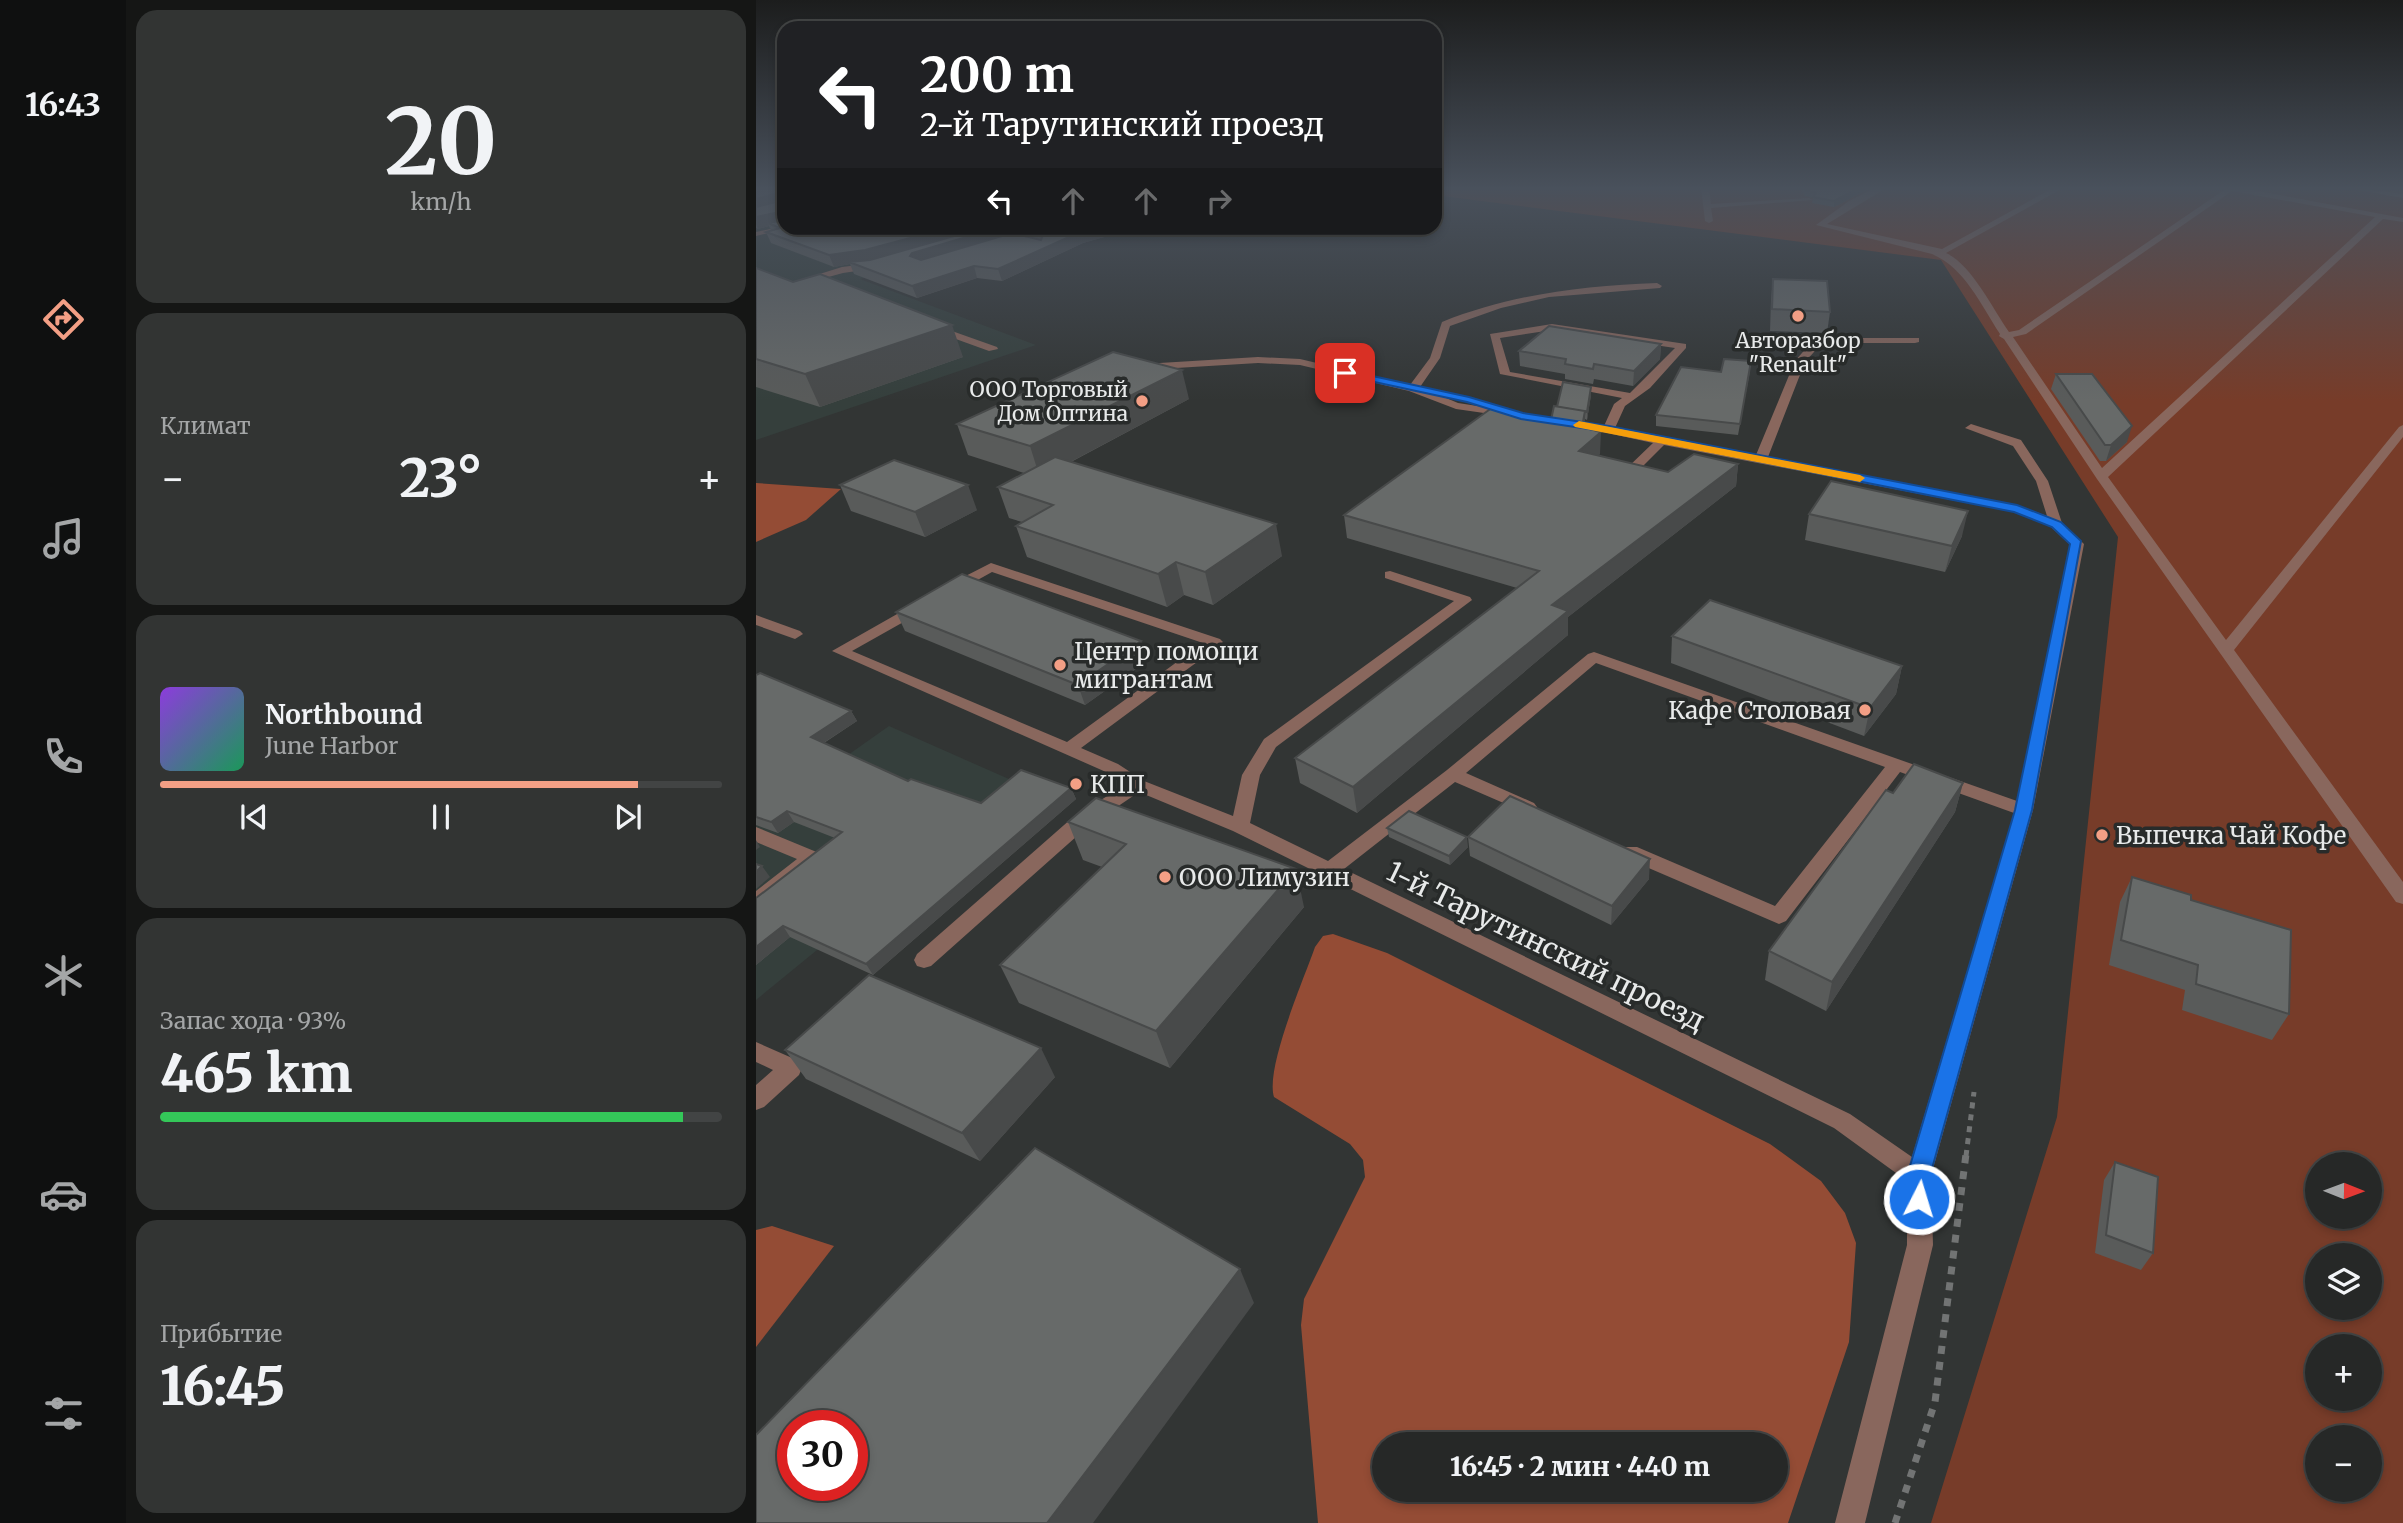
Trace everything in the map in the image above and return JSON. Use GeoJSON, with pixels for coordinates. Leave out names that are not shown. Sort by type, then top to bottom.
{"type":"FeatureCollection","features":[{"type":"Feature","properties":{"kind":"street"},"geometry":{"type":"LineString","coordinates":[[1948,258],[1962,269],[2004,336],[2101,477],[2403,897]]}},
{"type":"Feature","properties":{"kind":"street"},"geometry":{"type":"LineString","coordinates":[[2004,336],[2022,332],[2127,258]]}},
{"type":"Feature","properties":{"kind":"street"},"geometry":{"type":"LineString","coordinates":[[2101,477],[2336,258]]}},
{"type":"Feature","properties":{"kind":"street"},"geometry":{"type":"LineString","coordinates":[[808,293],[789,285],[842,270],[884,263]]}},
{"type":"Feature","properties":{"kind":"street"},"geometry":{"type":"LineString","coordinates":[[1413,389],[1435,358],[1446,324],[1488,306],[1583,289],[1657,286]]}},
{"type":"Feature","properties":{"kind":"street"},"geometry":{"type":"LineString","coordinates":[[919,323],[993,349]]}},
{"type":"Feature","properties":{"kind":"street"},"geometry":{"type":"LineString","coordinates":[[1609,429],[1620,404],[1633,397],[1682,346],[1552,327],[1494,336],[1506,374],[1633,397]]}},
{"type":"Feature","properties":{"kind":"street"},"geometry":{"type":"LineString","coordinates":[[1761,459],[1800,361],[1819,340],[1915,340]]}},
{"type":"Feature","properties":{"kind":"street"},"geometry":{"type":"LineString","coordinates":[[1134,368],[1258,360],[1300,362],[1469,400],[1521,416],[1456,406],[1413,389]]}},
{"type":"Feature","properties":{"kind":"street"},"geometry":{"type":"LineString","coordinates":[[1546,420],[1609,429],[2017,509],[2056,524],[2077,544],[2024,810],[1919,1176],[1920,1245],[1850,1523]]}},
{"type":"Feature","properties":{"kind":"street"},"geometry":{"type":"LineString","coordinates":[[1970,429],[2017,443],[2042,481],[2056,524]]}},
{"type":"Feature","properties":{"kind":"street"},"geometry":{"type":"LineString","coordinates":[[2227,649],[2403,429]]}},
{"type":"Feature","properties":{"kind":"street"},"geometry":{"type":"LineString","coordinates":[[1630,472],[1662,440]]}},
{"type":"Feature","properties":{"kind":"street","name":"1-й Тарутинский проезд"},"geometry":{"type":"LineString","coordinates":[[1069,749],[1215,642],[992,567],[840,651],[1112,768],[1138,785],[1240,826],[1842,1121],[1919,1176]]}},
{"type":"Feature","properties":{"kind":"street"},"geometry":{"type":"LineString","coordinates":[[1240,826],[1251,775],[1270,743],[1465,600],[1390,575]]}},
{"type":"Feature","properties":{"kind":"street"},"geometry":{"type":"LineString","coordinates":[[756,620],[795,634]]}},
{"type":"Feature","properties":{"kind":"street"},"geometry":{"type":"LineString","coordinates":[[1328,871],[1453,774],[1594,657],[2024,810]]}},
{"type":"Feature","properties":{"kind":"street"},"geometry":{"type":"LineString","coordinates":[[1616,845],[1779,916],[1896,765]]}},
{"type":"Feature","properties":{"kind":"street"},"geometry":{"type":"LineString","coordinates":[[1453,774],[1541,813]]}},
{"type":"Feature","properties":{"kind":"street"},"geometry":{"type":"LineString","coordinates":[[924,960],[1079,824],[1138,785]]}},
{"type":"Feature","properties":{"kind":"street"},"geometry":{"type":"LineString","coordinates":[[756,834],[812,858],[756,902]]}},
{"type":"Feature","properties":{"kind":"street"},"geometry":{"type":"LineString","coordinates":[[756,1051],[791,1068],[756,1100]]}},
{"type":"Feature","properties":{"kind":"path"},"geometry":{"type":"LineString","coordinates":[[1895,1523],[1935,1402],[1953,1238],[1977,1080]]}},
{"type":"Feature","properties":{"kind":"shaded area"},"geometry":{"type":"Polygon","coordinates":[[[756,258],[931,258],[860,279],[1036,345],[756,440],[756,258]]]}},
{"type":"Feature","properties":{"kind":"shaded area"},"geometry":{"type":"Polygon","coordinates":[[[1926,258],[2403,258],[2403,1523],[1931,1523],[2057,1117],[2118,537],[1941,260],[1926,258]]]}},
{"type":"Feature","properties":{"kind":"shaded area"},"geometry":{"type":"Polygon","coordinates":[[[756,483],[841,489],[806,520],[756,542],[756,483]]]}},
{"type":"Feature","properties":{"kind":"shaded area"},"geometry":{"type":"Polygon","coordinates":[[[889,726],[1020,784],[756,1000],[756,749],[821,774],[889,726]]]}},
{"type":"Feature","properties":{"kind":"shaded area"},"geometry":{"type":"Polygon","coordinates":[[[1333,934],[1387,953],[1770,1144],[1821,1181],[1845,1213],[1856,1243],[1849,1342],[1788,1523],[1318,1523],[1301,1325],[1304,1299],[1365,1177],[1363,1160],[1350,1144],[1274,1097],[1275,1066],[1280,1045],[1315,947],[1323,936],[1333,934]]]}},
{"type":"Feature","properties":{"kind":"shaded area"},"geometry":{"type":"Polygon","coordinates":[[[772,1226],[834,1246],[756,1347],[756,1230],[772,1226]]]}},
{"type":"Feature","properties":{"kind":"building"},"geometry":{"type":"Polygon","coordinates":[[[1022,258],[998,269],[974,266],[912,286],[849,262],[1022,258]]]}},
{"type":"Feature","properties":{"kind":"building"},"geometry":{"type":"Polygon","coordinates":[[[756,268],[793,282],[820,274],[952,325],[805,374],[756,359],[756,268]]]}},
{"type":"Feature","properties":{"kind":"building"},"geometry":{"type":"Polygon","coordinates":[[[1773,279],[1827,281],[1830,312],[1772,309],[1773,279]]]}},
{"type":"Feature","properties":{"kind":"building"},"geometry":{"type":"Polygon","coordinates":[[[1549,326],[1661,344],[1634,371],[1594,364],[1593,369],[1565,364],[1566,359],[1519,351],[1549,326]]]}},
{"type":"Feature","properties":{"kind":"building"},"geometry":{"type":"Polygon","coordinates":[[[1113,352],[1182,370],[1030,446],[957,424],[1113,352]]]}},
{"type":"Feature","properties":{"kind":"building"},"geometry":{"type":"Polygon","coordinates":[[[1724,359],[1751,361],[1740,424],[1656,415],[1681,367],[1721,372],[1724,359]]]}},
{"type":"Feature","properties":{"kind":"building"},"geometry":{"type":"Polygon","coordinates":[[[2056,374],[2092,374],[2132,426],[2111,445],[2105,445],[2056,374]]]}},
{"type":"Feature","properties":{"kind":"building"},"geometry":{"type":"Polygon","coordinates":[[[1563,382],[1591,387],[1587,412],[1557,407],[1563,382]]]}},
{"type":"Feature","properties":{"kind":"building"},"geometry":{"type":"Polygon","coordinates":[[[1554,406],[1585,411],[1582,427],[1601,432],[1579,451],[1668,472],[1694,454],[1738,464],[1552,605],[1568,611],[1353,787],[1295,758],[1539,571],[1344,515],[1493,407],[1551,420],[1554,406]]]}},
{"type":"Feature","properties":{"kind":"building"},"geometry":{"type":"Polygon","coordinates":[[[1055,457],[1276,524],[1205,572],[1176,562],[1158,574],[1016,526],[1053,505],[998,487],[1055,457]]]}},
{"type":"Feature","properties":{"kind":"building"},"geometry":{"type":"Polygon","coordinates":[[[894,460],[968,485],[915,512],[840,485],[894,460]]]}},
{"type":"Feature","properties":{"kind":"building"},"geometry":{"type":"Polygon","coordinates":[[[1831,481],[1968,511],[1952,546],[1809,514],[1831,481]]]}},
{"type":"Feature","properties":{"kind":"building"},"geometry":{"type":"Polygon","coordinates":[[[962,574],[1141,641],[1078,685],[896,612],[962,574]]]}},
{"type":"Feature","properties":{"kind":"building"},"geometry":{"type":"Polygon","coordinates":[[[1710,600],[1902,666],[1870,708],[1672,636],[1710,600]]]}},
{"type":"Feature","properties":{"kind":"building"},"geometry":{"type":"Polygon","coordinates":[[[760,673],[851,711],[811,737],[908,781],[911,779],[981,803],[1021,770],[1071,788],[866,964],[783,926],[756,947],[756,898],[842,832],[787,811],[771,822],[756,817],[756,675],[760,673]]]}},
{"type":"Feature","properties":{"kind":"building"},"geometry":{"type":"Polygon","coordinates":[[[1914,764],[1963,783],[1832,982],[1769,951],[1886,790],[1893,793],[1914,764]]]}},
{"type":"Feature","properties":{"kind":"building"},"geometry":{"type":"Polygon","coordinates":[[[1510,796],[1650,859],[1612,906],[1468,837],[1510,796]]]}},
{"type":"Feature","properties":{"kind":"building"},"geometry":{"type":"Polygon","coordinates":[[[1096,798],[1296,869],[1156,1031],[1000,965],[1126,844],[1068,822],[1096,798]]]}},
{"type":"Feature","properties":{"kind":"building"},"geometry":{"type":"Polygon","coordinates":[[[1409,811],[1467,837],[1449,856],[1387,828],[1409,811]]]}},
{"type":"Feature","properties":{"kind":"building"},"geometry":{"type":"Polygon","coordinates":[[[2132,877],[2191,895],[2191,900],[2291,930],[2289,1014],[2196,984],[2198,965],[2121,940],[2132,877]]]}},
{"type":"Feature","properties":{"kind":"building"},"geometry":{"type":"Polygon","coordinates":[[[869,975],[1041,1048],[962,1133],[785,1050],[869,975]]]}},
{"type":"Feature","properties":{"kind":"building"},"geometry":{"type":"Polygon","coordinates":[[[1035,1148],[1240,1269],[1047,1523],[756,1523],[756,1435],[777,1413],[777,1501],[868,1501],[868,1410],[780,1410],[1035,1148]]]}},
{"type":"Feature","properties":{"kind":"building"},"geometry":{"type":"Polygon","coordinates":[[[2115,1162],[2158,1177],[2153,1253],[2106,1235],[2115,1162]]]}},
{"type":"Feature","properties":{"kind":"slow traffic"},"geometry":{"type":"LineString","coordinates":[[1579,425],[1860,478]]}},
{"type":"Feature","properties":{"kind":"place","name":"Авторазбор \"Renault\""},"geometry":{"type":"Point","coordinates":[1798,316]}},
{"type":"Feature","properties":{"kind":"place","name":"ООО Торговый Дом Оптина"},"geometry":{"type":"Point","coordinates":[1142,401]}},
{"type":"Feature","properties":{"kind":"place","name":"Центр помощи мигрантам"},"geometry":{"type":"Point","coordinates":[1060,665]}},
{"type":"Feature","properties":{"kind":"place","name":"Кафе Столовая"},"geometry":{"type":"Point","coordinates":[1865,710]}},
{"type":"Feature","properties":{"kind":"place","name":"КПП"},"geometry":{"type":"Point","coordinates":[1076,784]}},
{"type":"Feature","properties":{"kind":"place","name":"Выпечка Чай Кофе"},"geometry":{"type":"Point","coordinates":[2102,835]}},
{"type":"Feature","properties":{"kind":"place","name":"ООО Лимузин"},"geometry":{"type":"Point","coordinates":[1165,877]}},
{"type":"Feature","properties":{"kind":"route"},"geometry":{"type":"LineString","coordinates":[[1345,373],[1469,400],[1521,416],[1609,429],[2017,509],[2056,524],[2077,544],[2024,810],[1919,1176],[1919,1199]]}}]}
